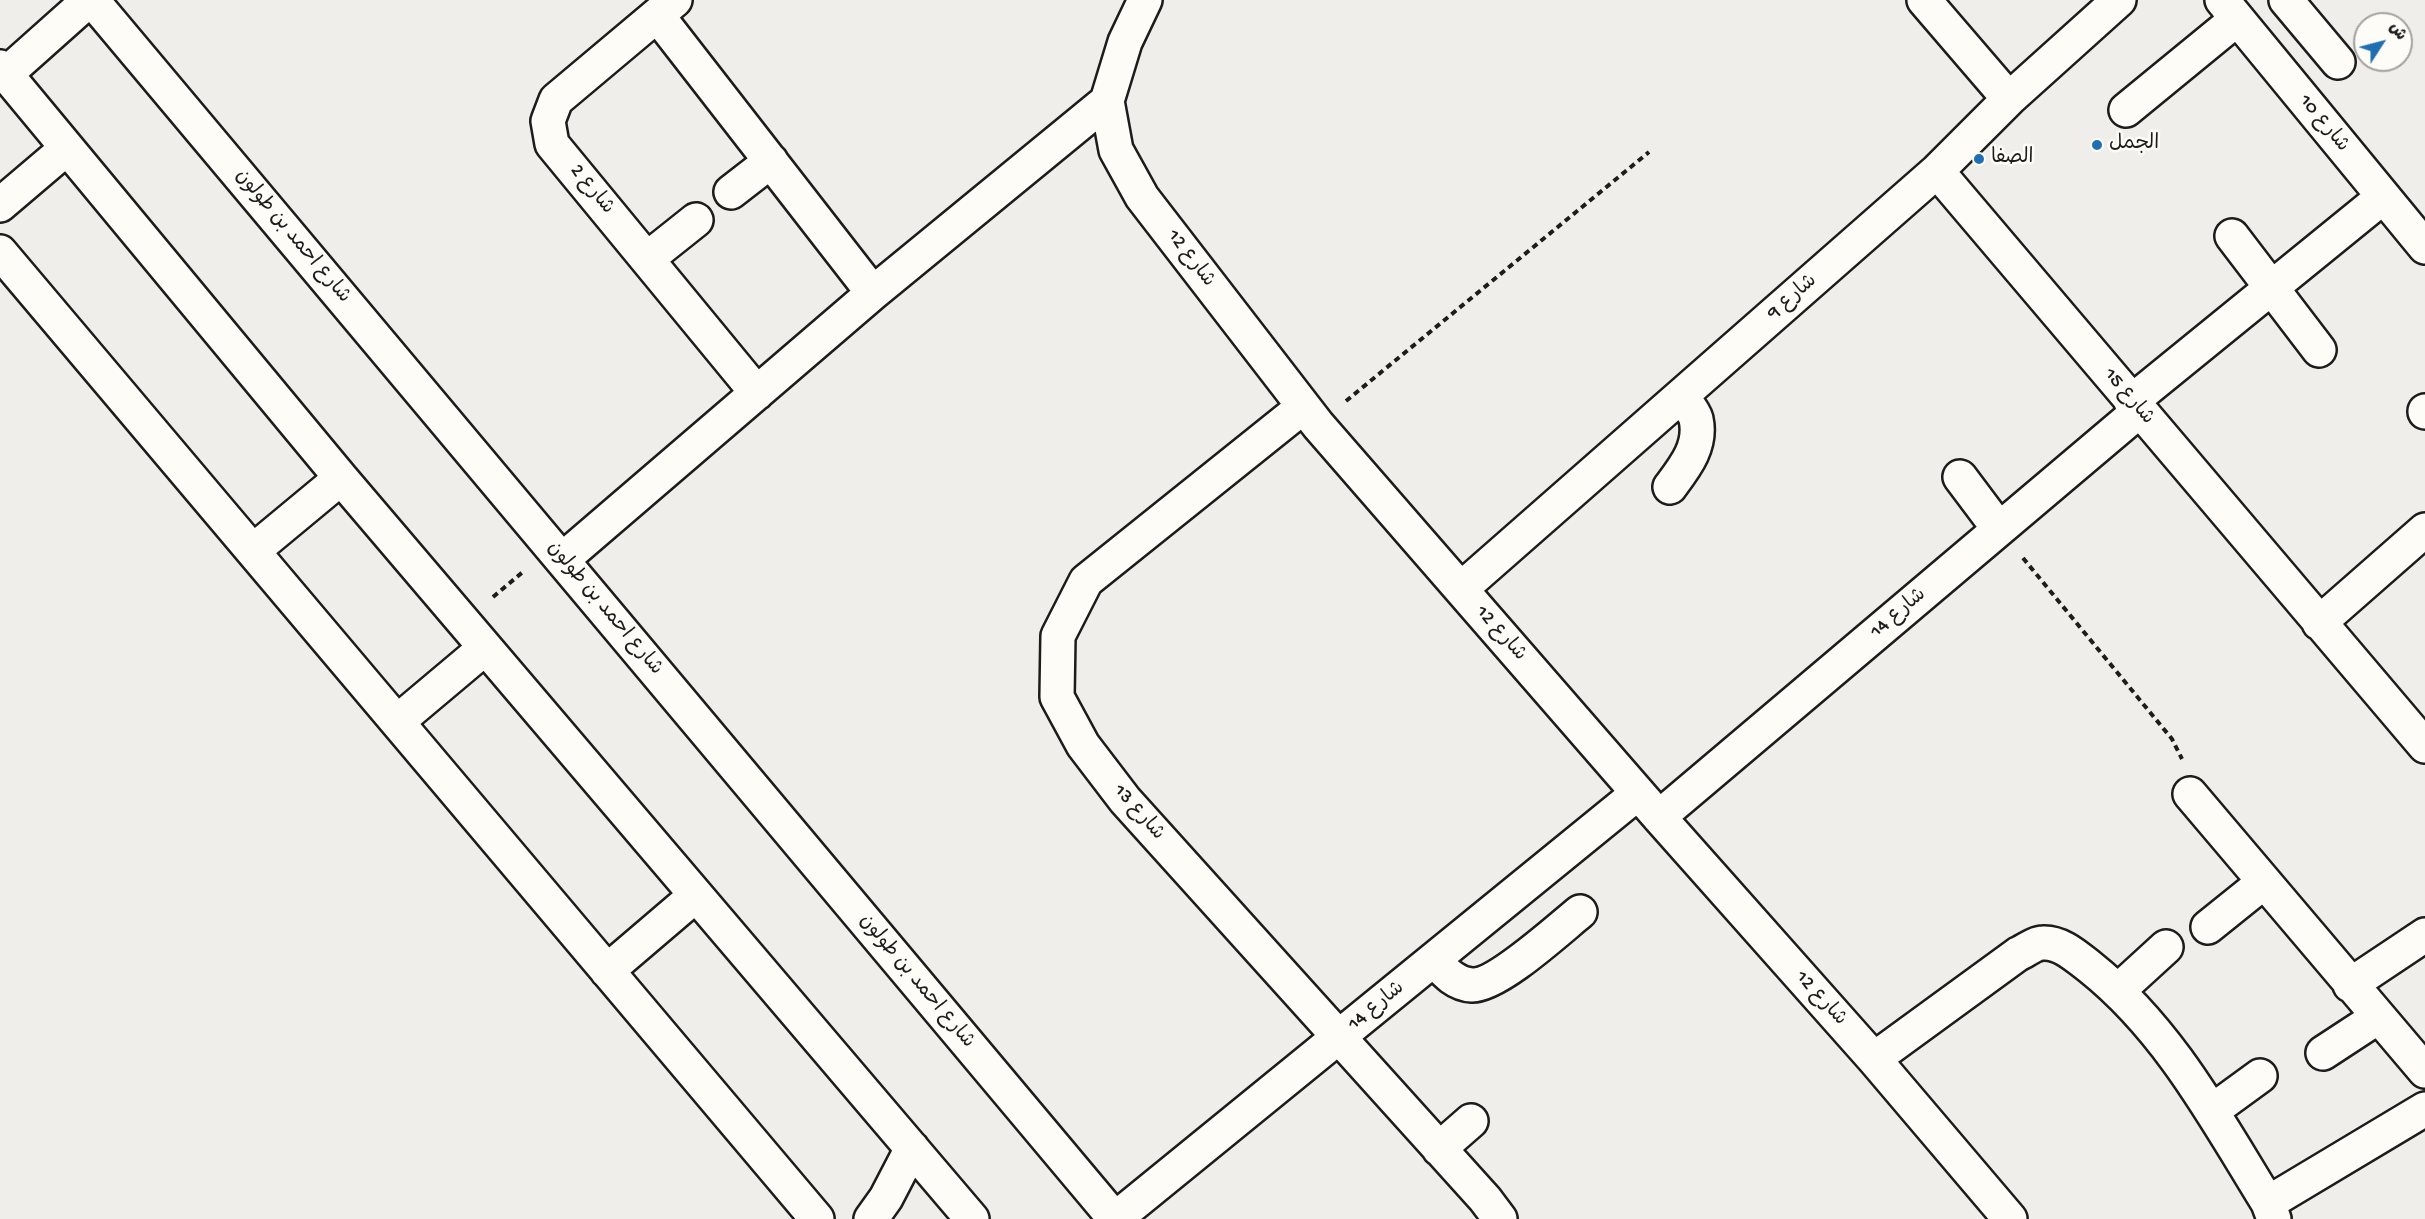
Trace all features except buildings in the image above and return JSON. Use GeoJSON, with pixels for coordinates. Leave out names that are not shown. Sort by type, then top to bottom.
{"type":"FeatureCollection","features":[{"type":"Feature","properties":{"kind":"street"},"geometry":{"type":"LineString","coordinates":[[91,0],[3,71],[341,478],[972,1219]]}},
{"type":"Feature","properties":{"kind":"street","name":"شارع احمد بن طولون"},"geometry":{"type":"LineString","coordinates":[[91,0],[1115,1219]]}},
{"type":"Feature","properties":{"kind":"street","name":"شارع 12"},"geometry":{"type":"LineString","coordinates":[[1145,0],[1125,42],[1107,101],[1116,150],[1142,197],[1311,416],[1659,817],[1874,1059],[2010,1219]]}},
{"type":"Feature","properties":{"kind":"street"},"geometry":{"type":"LineString","coordinates":[[1924,0],[2009,99]]}},
{"type":"Feature","properties":{"kind":"street","name":"شارع 9"},"geometry":{"type":"LineString","coordinates":[[1461,589],[1937,171],[2009,99],[2119,0]]}},
{"type":"Feature","properties":{"kind":"street"},"geometry":{"type":"LineString","coordinates":[[2286,0],[2338,62]]}},
{"type":"Feature","properties":{"kind":"street"},"geometry":{"type":"LineString","coordinates":[[666,8],[771,161],[873,293]]}},
{"type":"Feature","properties":{"kind":"street","name":"شارع 2"},"geometry":{"type":"LineString","coordinates":[[666,8],[556,100],[548,121],[552,144],[757,393]]}},
{"type":"Feature","properties":{"kind":"street"},"geometry":{"type":"LineString","coordinates":[[2126,110],[2229,9]]}},
{"type":"Feature","properties":{"kind":"street","name":"شارع 10"},"geometry":{"type":"LineString","coordinates":[[2229,9],[2425,247]]}},
{"type":"Feature","properties":{"kind":"street"},"geometry":{"type":"LineString","coordinates":[[557,554],[757,393],[873,293],[1107,101]]}},
{"type":"Feature","properties":{"kind":"street"},"geometry":{"type":"LineString","coordinates":[[0,205],[67,148]]}},
{"type":"Feature","properties":{"kind":"street"},"geometry":{"type":"LineString","coordinates":[[731,192],[771,161]]}},
{"type":"Feature","properties":{"kind":"street","name":"شارع 15"},"geometry":{"type":"LineString","coordinates":[[1937,171],[2425,746]]}},
{"type":"Feature","properties":{"kind":"street","name":"شارع 14"},"geometry":{"type":"LineString","coordinates":[[1659,817],[1999,530],[2135,406],[2271,288],[2383,197]]}},
{"type":"Feature","properties":{"kind":"street"},"geometry":{"type":"LineString","coordinates":[[647,259],[696,220]]}},
{"type":"Feature","properties":{"kind":"street"},"geometry":{"type":"LineString","coordinates":[[2232,236],[2319,350]]}},
{"type":"Feature","properties":{"kind":"street"},"geometry":{"type":"LineString","coordinates":[[0,252],[817,1219]]}},
{"type":"Feature","properties":{"kind":"street"},"geometry":{"type":"LineString","coordinates":[[1670,487],[1688,465],[1697,440],[1696,418],[1681,396]]}},
{"type":"Feature","properties":{"kind":"street","name":"شارع 13"},"geometry":{"type":"LineString","coordinates":[[1311,416],[1086,581],[1059,636],[1057,697],[1083,745],[1125,800],[1500,1219]]}},
{"type":"Feature","properties":{"kind":"street"},"geometry":{"type":"LineString","coordinates":[[1960,477],[1999,530]]}},
{"type":"Feature","properties":{"kind":"street"},"geometry":{"type":"LineString","coordinates":[[253,551],[341,478]]}},
{"type":"Feature","properties":{"kind":"street"},"geometry":{"type":"LineString","coordinates":[[2319,623],[2425,530]]}},
{"type":"Feature","properties":{"kind":"street"},"geometry":{"type":"LineString","coordinates":[[397,722],[485,648]]}},
{"type":"Feature","properties":{"kind":"street","name":"شارع 14"},"geometry":{"type":"LineString","coordinates":[[1115,1219],[1638,793]]}},
{"type":"Feature","properties":{"kind":"street"},"geometry":{"type":"LineString","coordinates":[[2190,794],[2425,1071]]}},
{"type":"Feature","properties":{"kind":"street"},"geometry":{"type":"LineString","coordinates":[[2208,927],[2264,882]]}},
{"type":"Feature","properties":{"kind":"street"},"geometry":{"type":"LineString","coordinates":[[607,971],[696,895]]}},
{"type":"Feature","properties":{"kind":"street"},"geometry":{"type":"LineString","coordinates":[[1434,960],[1450,978],[1473,985],[1496,978],[1580,912]]}},
{"type":"Feature","properties":{"kind":"street"},"geometry":{"type":"LineString","coordinates":[[2350,985],[2425,935]]}},
{"type":"Feature","properties":{"kind":"street"},"geometry":{"type":"LineString","coordinates":[[1874,1059],[2018,954],[2042,943],[2067,949],[2119,990],[2166,1044],[2212,1111],[2271,1211],[2425,1109]]}},
{"type":"Feature","properties":{"kind":"street"},"geometry":{"type":"LineString","coordinates":[[2119,990],[2166,947]]}},
{"type":"Feature","properties":{"kind":"street"},"geometry":{"type":"LineString","coordinates":[[2323,1053],[2378,1017]]}},
{"type":"Feature","properties":{"kind":"street"},"geometry":{"type":"LineString","coordinates":[[2212,1111],[2260,1076]]}},
{"type":"Feature","properties":{"kind":"street"},"geometry":{"type":"LineString","coordinates":[[1439,1149],[1471,1121]]}},
{"type":"Feature","properties":{"kind":"street"},"geometry":{"type":"LineString","coordinates":[[871,1219],[886,1198],[912,1148]]}},
{"type":"Feature","properties":{"kind":"path"},"geometry":{"type":"LineString","coordinates":[[1311,416],[1649,152]]}},
{"type":"Feature","properties":{"kind":"path"},"geometry":{"type":"LineString","coordinates":[[1999,530],[2172,739],[2185,766],[2190,794]]}},
{"type":"Feature","properties":{"kind":"path"},"geometry":{"type":"LineString","coordinates":[[464,622],[557,554]]}},
{"type":"Feature","properties":{"kind":"place","name":"الجمل"},"geometry":{"type":"Point","coordinates":[2097,145]}},
{"type":"Feature","properties":{"kind":"place","name":"الصفا"},"geometry":{"type":"Point","coordinates":[1979,159]}}]}
